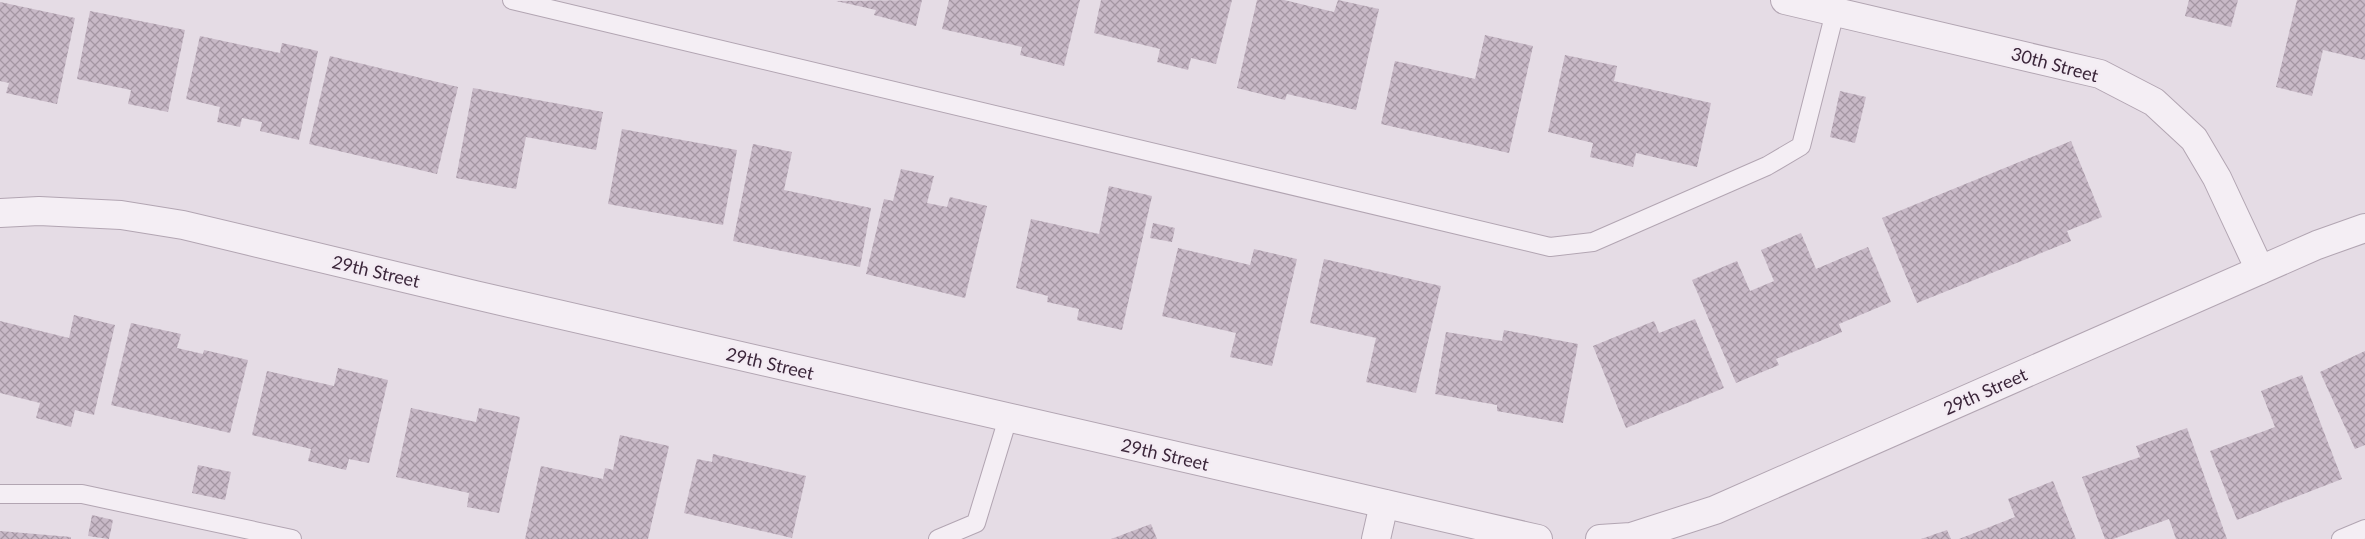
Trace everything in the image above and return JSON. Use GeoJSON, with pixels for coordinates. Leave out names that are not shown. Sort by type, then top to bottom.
{"type":"FeatureCollection","features":[{"type":"Feature","properties":{"kind":"street","name":"30th Street"},"geometry":{"type":"LineString","coordinates":[[1785,0],[2100,74],[2154,102],[2194,139],[2217,178],[2260,270]]}},
{"type":"Feature","properties":{"kind":"street","name":"29th Street"},"geometry":{"type":"LineString","coordinates":[[0,213],[39,211],[121,215],[183,225],[1008,418],[1538,539]]}},
{"type":"Feature","properties":{"kind":"street","name":"29th Street"},"geometry":{"type":"LineString","coordinates":[[1600,539],[1630,537],[1715,510],[2317,245],[2365,228]]}},
{"type":"Feature","properties":{"kind":"street"},"geometry":{"type":"LineString","coordinates":[[1376,539],[1384,504]]}},
{"type":"Feature","properties":{"kind":"lane"},"geometry":{"type":"LineString","coordinates":[[512,0],[1550,247],[1593,242],[1767,166],[1800,146],[1835,12]]}},
{"type":"Feature","properties":{"kind":"lane"},"geometry":{"type":"LineString","coordinates":[[938,539],[976,523],[1008,418]]}},
{"type":"Feature","properties":{"kind":"lane"},"geometry":{"type":"LineString","coordinates":[[0,494],[82,494],[292,539]]}},
{"type":"Feature","properties":{"kind":"lane"},"geometry":{"type":"LineString","coordinates":[[2341,539],[2365,529]]}},
{"type":"Feature","properties":{"kind":"building"},"geometry":{"type":"Polygon","coordinates":[[[922,0],[916,26],[874,15],[876,10],[836,1],[922,0]]]}},
{"type":"Feature","properties":{"kind":"building"},"geometry":{"type":"Polygon","coordinates":[[[949,0],[1080,0],[1064,66],[1020,55],[1022,47],[942,29],[949,0]]]}},
{"type":"Feature","properties":{"kind":"building"},"geometry":{"type":"Polygon","coordinates":[[[1101,0],[1232,0],[1216,64],[1191,58],[1188,70],[1157,62],[1160,49],[1094,33],[1101,0]]]}},
{"type":"Feature","properties":{"kind":"building"},"geometry":{"type":"Polygon","coordinates":[[[1257,0],[1284,0],[1334,12],[1338,0],[1379,9],[1356,110],[1287,94],[1285,100],[1237,88],[1257,0]]]}},
{"type":"Feature","properties":{"kind":"building"},"geometry":{"type":"Polygon","coordinates":[[[2189,0],[2238,0],[2231,27],[2185,16],[2189,0]]]}},
{"type":"Feature","properties":{"kind":"building"},"geometry":{"type":"Polygon","coordinates":[[[2297,0],[2365,0],[2365,60],[2323,50],[2312,96],[2276,87],[2297,0]]]}},
{"type":"Feature","properties":{"kind":"building"},"geometry":{"type":"Polygon","coordinates":[[[0,2],[75,18],[57,104],[6,93],[9,83],[0,81],[0,2]]]}},
{"type":"Feature","properties":{"kind":"building"},"geometry":{"type":"Polygon","coordinates":[[[90,11],[185,30],[168,112],[128,104],[131,90],[77,79],[90,11]]]}},
{"type":"Feature","properties":{"kind":"building"},"geometry":{"type":"Polygon","coordinates":[[[1485,35],[1533,46],[1509,153],[1381,124],[1395,61],[1475,79],[1485,35]]]}},
{"type":"Feature","properties":{"kind":"building"},"geometry":{"type":"Polygon","coordinates":[[[200,36],[280,53],[282,43],[318,51],[299,140],[260,131],[262,122],[242,118],[240,127],[217,122],[220,107],[186,99],[200,36]]]}},
{"type":"Feature","properties":{"kind":"building"},"geometry":{"type":"Polygon","coordinates":[[[1565,55],[1617,66],[1614,81],[1711,103],[1697,167],[1636,153],[1633,167],[1590,157],[1593,143],[1548,132],[1565,55]]]}},
{"type":"Feature","properties":{"kind":"building"},"geometry":{"type":"Polygon","coordinates":[[[330,56],[458,87],[437,174],[309,144],[330,56]]]}},
{"type":"Feature","properties":{"kind":"building"},"geometry":{"type":"Polygon","coordinates":[[[473,88],[603,112],[596,150],[526,137],[516,189],[456,178],[473,88]]]}},
{"type":"Feature","properties":{"kind":"building"},"geometry":{"type":"Polygon","coordinates":[[[1840,91],[1866,97],[1855,143],[1830,137],[1840,91]]]}},
{"type":"Feature","properties":{"kind":"building"},"geometry":{"type":"Polygon","coordinates":[[[622,129],[737,150],[723,225],[608,204],[622,129]]]}},
{"type":"Feature","properties":{"kind":"building"},"geometry":{"type":"Polygon","coordinates":[[[2071,141],[2102,217],[2067,231],[2071,241],[1917,303],[1882,218],[2071,141]]]}},
{"type":"Feature","properties":{"kind":"building"},"geometry":{"type":"Polygon","coordinates":[[[753,144],[792,152],[784,190],[871,208],[860,267],[733,241],[753,144]]]}},
{"type":"Feature","properties":{"kind":"building"},"geometry":{"type":"Polygon","coordinates":[[[901,169],[934,176],[927,203],[947,207],[950,197],[987,206],[965,298],[866,274],[884,199],[893,201],[901,169]]]}},
{"type":"Feature","properties":{"kind":"building"},"geometry":{"type":"Polygon","coordinates":[[[1109,186],[1152,196],[1122,330],[1077,320],[1079,309],[1047,302],[1048,296],[1016,288],[1031,219],[1099,234],[1109,186]]]}},
{"type":"Feature","properties":{"kind":"building"},"geometry":{"type":"Polygon","coordinates":[[[1153,223],[1175,228],[1172,242],[1150,238],[1153,223]]]}},
{"type":"Feature","properties":{"kind":"building"},"geometry":{"type":"Polygon","coordinates":[[[1801,233],[1816,269],[1868,247],[1891,302],[1839,324],[1842,332],[1776,359],[1779,365],[1736,383],[1692,280],[1737,261],[1750,291],[1774,281],[1761,250],[1801,233]]]}},
{"type":"Feature","properties":{"kind":"building"},"geometry":{"type":"Polygon","coordinates":[[[1178,248],[1250,265],[1254,249],[1297,259],[1272,366],[1230,357],[1236,333],[1162,316],[1178,248]]]}},
{"type":"Feature","properties":{"kind":"building"},"geometry":{"type":"Polygon","coordinates":[[[1324,259],[1441,286],[1416,393],[1366,382],[1376,338],[1310,323],[1324,259]]]}},
{"type":"Feature","properties":{"kind":"building"},"geometry":{"type":"Polygon","coordinates":[[[74,315],[115,325],[94,415],[75,410],[71,427],[36,418],[40,403],[0,393],[0,321],[69,338],[74,315]]]}},
{"type":"Feature","properties":{"kind":"building"},"geometry":{"type":"Polygon","coordinates":[[[1695,319],[1724,388],[1626,428],[1593,346],[1654,321],[1659,333],[1695,319]]]}},
{"type":"Feature","properties":{"kind":"building"},"geometry":{"type":"Polygon","coordinates":[[[131,323],[181,334],[177,348],[203,354],[204,350],[248,360],[230,433],[111,405],[131,323]]]}},
{"type":"Feature","properties":{"kind":"building"},"geometry":{"type":"Polygon","coordinates":[[[1504,330],[1578,344],[1563,423],[1497,411],[1497,405],[1435,394],[1446,332],[1502,341],[1504,330]]]}},
{"type":"Feature","properties":{"kind":"building"},"geometry":{"type":"Polygon","coordinates":[[[2365,351],[2365,445],[2355,449],[2320,372],[2365,351]]]}},
{"type":"Feature","properties":{"kind":"building"},"geometry":{"type":"Polygon","coordinates":[[[338,368],[388,380],[369,463],[349,459],[346,470],[308,461],[311,449],[252,435],[267,371],[334,386],[338,368]]]}},
{"type":"Feature","properties":{"kind":"building"},"geometry":{"type":"Polygon","coordinates":[[[2302,375],[2342,479],[2237,520],[2210,451],[2275,427],[2261,391],[2302,375]]]}},
{"type":"Feature","properties":{"kind":"building"},"geometry":{"type":"Polygon","coordinates":[[[411,408],[476,422],[479,408],[520,417],[499,513],[467,507],[469,493],[396,477],[411,408]]]}},
{"type":"Feature","properties":{"kind":"building"},"geometry":{"type":"Polygon","coordinates":[[[2187,428],[2227,539],[2176,539],[2169,519],[2113,539],[2105,539],[2082,477],[2140,457],[2136,446],[2187,428]]]}},
{"type":"Feature","properties":{"kind":"building"},"geometry":{"type":"Polygon","coordinates":[[[620,435],[669,446],[648,539],[525,539],[541,466],[603,479],[605,468],[613,470],[620,435]]]}},
{"type":"Feature","properties":{"kind":"building"},"geometry":{"type":"Polygon","coordinates":[[[713,454],[806,476],[792,538],[684,513],[697,459],[712,462],[713,454]]]}},
{"type":"Feature","properties":{"kind":"building"},"geometry":{"type":"Polygon","coordinates":[[[198,465],[231,472],[225,500],[192,493],[198,465]]]}},
{"type":"Feature","properties":{"kind":"building"},"geometry":{"type":"Polygon","coordinates":[[[2053,481],[2076,539],[1959,539],[2015,517],[2008,499],[2053,481]]]}},
{"type":"Feature","properties":{"kind":"building"},"geometry":{"type":"Polygon","coordinates":[[[92,515],[113,520],[109,539],[88,536],[92,515]]]}},
{"type":"Feature","properties":{"kind":"building"},"geometry":{"type":"Polygon","coordinates":[[[1151,524],[1157,539],[1111,539],[1151,524]]]}},
{"type":"Feature","properties":{"kind":"building"},"geometry":{"type":"Polygon","coordinates":[[[1947,530],[1951,539],[1921,539],[1947,530]]]}},
{"type":"Feature","properties":{"kind":"building"},"geometry":{"type":"Polygon","coordinates":[[[0,531],[71,537],[71,539],[0,539],[0,531]]]}}]}
